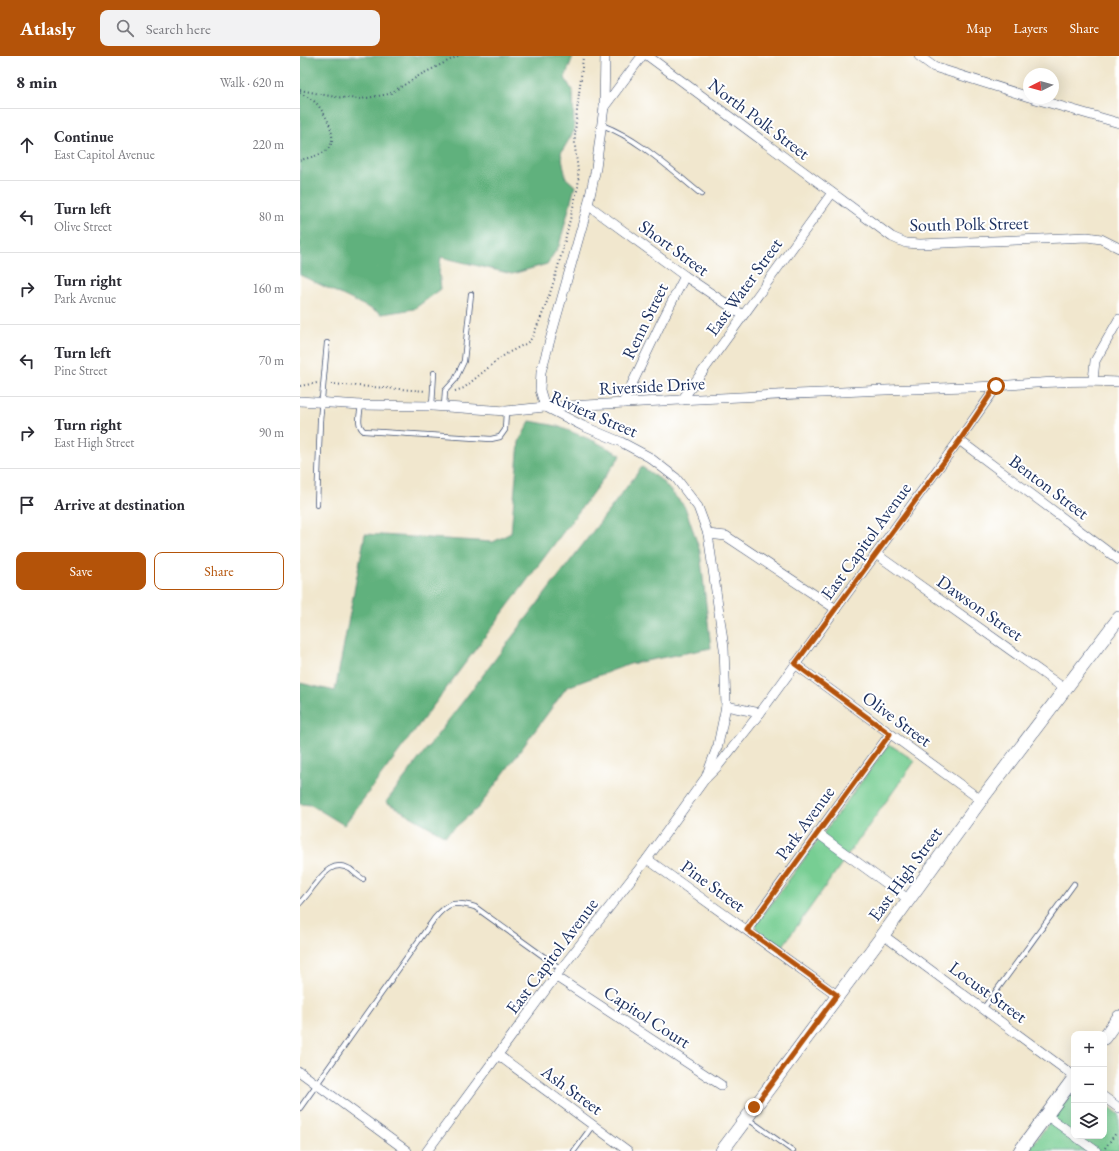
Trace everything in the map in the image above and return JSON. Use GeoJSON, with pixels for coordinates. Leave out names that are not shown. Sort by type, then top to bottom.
{"type":"FeatureCollection","features":[{"type":"Feature","properties":{"kind":"main road","name":"East High Street"},"geometry":{"type":"LineString","coordinates":[[722,1151],[883,935],[981,800],[1119,618]]}},
{"type":"Feature","properties":{"kind":"main road"},"geometry":{"type":"LineString","coordinates":[[1107,1034],[1119,1017]]}},
{"type":"Feature","properties":{"kind":"main road"},"geometry":{"type":"LineString","coordinates":[[1020,1151],[1071,1081]]}},
{"type":"Feature","properties":{"kind":"street"},"geometry":{"type":"LineString","coordinates":[[545,407],[540,390],[541,372],[588,205],[596,168],[604,107],[605,56]]}},
{"type":"Feature","properties":{"kind":"street"},"geometry":{"type":"LineString","coordinates":[[604,107],[642,56]]}},
{"type":"Feature","properties":{"kind":"street","name":"North Polk Street"},"geometry":{"type":"LineString","coordinates":[[648,56],[832,193]]}},
{"type":"Feature","properties":{"kind":"street"},"geometry":{"type":"LineString","coordinates":[[919,56],[934,66],[1023,96]]}},
{"type":"Feature","properties":{"kind":"street"},"geometry":{"type":"LineString","coordinates":[[1051,104],[1119,123]]}},
{"type":"Feature","properties":{"kind":"street","name":"South Polk Street"},"geometry":{"type":"LineString","coordinates":[[832,193],[892,237],[906,243],[920,244],[1087,237],[1101,239],[1119,248]]}},
{"type":"Feature","properties":{"kind":"street","name":"East Water Street"},"geometry":{"type":"LineString","coordinates":[[682,400],[832,193]]}},
{"type":"Feature","properties":{"kind":"street","name":"Short Street"},"geometry":{"type":"LineString","coordinates":[[588,205],[685,276],[743,315]]}},
{"type":"Feature","properties":{"kind":"street","name":"Renn Street"},"geometry":{"type":"LineString","coordinates":[[623,403],[685,276]]}},
{"type":"Feature","properties":{"kind":"street"},"geometry":{"type":"LineString","coordinates":[[1093,380],[1095,362],[1119,319]]}},
{"type":"Feature","properties":{"kind":"street","name":"Riverside Drive"},"geometry":{"type":"LineString","coordinates":[[545,407],[905,388],[996,386],[1093,380],[1119,382]]}},
{"type":"Feature","properties":{"kind":"street","name":"East Capitol Avenue"},"geometry":{"type":"LineString","coordinates":[[427,1151],[558,972],[647,859],[704,780],[718,766],[760,713],[960,440],[996,386]]}},
{"type":"Feature","properties":{"kind":"street","name":"Riviera Street"},"geometry":{"type":"LineString","coordinates":[[300,401],[361,405],[432,406],[506,411],[545,407],[583,426],[621,442],[649,457],[676,478],[698,507],[708,534],[724,648],[726,706]]}},
{"type":"Feature","properties":{"kind":"street","name":"Benton Street"},"geometry":{"type":"LineString","coordinates":[[960,440],[1119,560]]}},
{"type":"Feature","properties":{"kind":"street"},"geometry":{"type":"LineString","coordinates":[[708,534],[726,536],[836,609]]}},
{"type":"Feature","properties":{"kind":"street","name":"Dawson Street"},"geometry":{"type":"LineString","coordinates":[[876,554],[1065,688]]}},
{"type":"Feature","properties":{"kind":"street","name":"Olive Street"},"geometry":{"type":"LineString","coordinates":[[795,664],[981,800]]}},
{"type":"Feature","properties":{"kind":"street"},"geometry":{"type":"LineString","coordinates":[[726,706],[760,713]]}},
{"type":"Feature","properties":{"kind":"street","name":"East Capitol Avenue"},"geometry":{"type":"LineString","coordinates":[[704,780],[718,745],[726,706]]}},
{"type":"Feature","properties":{"kind":"street","name":"Park Avenue"},"geometry":{"type":"LineString","coordinates":[[747,930],[890,734]]}},
{"type":"Feature","properties":{"kind":"street"},"geometry":{"type":"LineString","coordinates":[[817,833],[908,899]]}},
{"type":"Feature","properties":{"kind":"street","name":"Pine Street"},"geometry":{"type":"LineString","coordinates":[[647,859],[837,995]]}},
{"type":"Feature","properties":{"kind":"street","name":"Locust Street"},"geometry":{"type":"LineString","coordinates":[[883,935],[1071,1075]]}},
{"type":"Feature","properties":{"kind":"street","name":"Capitol Court"},"geometry":{"type":"LineString","coordinates":[[558,972],[721,1085]]}},
{"type":"Feature","properties":{"kind":"street","name":"Ash Street"},"geometry":{"type":"LineString","coordinates":[[498,1055],[628,1151]]}},
{"type":"Feature","properties":{"kind":"street"},"geometry":{"type":"LineString","coordinates":[[300,1072],[407,1151]]}},
{"type":"Feature","properties":{"kind":"street"},"geometry":{"type":"LineString","coordinates":[[1107,1099],[1119,1108]]}},
{"type":"Feature","properties":{"kind":"street"},"geometry":{"type":"LineString","coordinates":[[1046,1116],[1071,1134]]}},
{"type":"Feature","properties":{"kind":"street"},"geometry":{"type":"LineString","coordinates":[[1078,1139],[1096,1151]]}},
{"type":"Feature","properties":{"kind":"lane"},"geometry":{"type":"LineString","coordinates":[[602,125],[616,130],[640,146],[700,194]]}},
{"type":"Feature","properties":{"kind":"lane"},"geometry":{"type":"LineString","coordinates":[[444,407],[445,391],[455,380],[464,361],[471,294]]}},
{"type":"Feature","properties":{"kind":"lane"},"geometry":{"type":"LineString","coordinates":[[317,505],[323,384],[327,343]]}},
{"type":"Feature","properties":{"kind":"lane"},"geometry":{"type":"LineString","coordinates":[[432,406],[434,373]]}},
{"type":"Feature","properties":{"kind":"lane"},"geometry":{"type":"LineString","coordinates":[[361,405],[359,424],[360,428],[364,431],[491,439],[500,437],[505,430],[506,411]]}},
{"type":"Feature","properties":{"kind":"lane"},"geometry":{"type":"LineString","coordinates":[[300,903],[320,877],[330,868],[339,866],[349,869],[363,879]]}},
{"type":"Feature","properties":{"kind":"lane"},"geometry":{"type":"LineString","coordinates":[[983,1009],[1074,884]]}},
{"type":"Feature","properties":{"kind":"lane"},"geometry":{"type":"LineString","coordinates":[[300,1108],[434,919],[441,910],[451,904],[463,903],[475,907],[558,972]]}},
{"type":"Feature","properties":{"kind":"lane"},"geometry":{"type":"LineString","coordinates":[[746,1118],[793,1151]]}},
{"type":"Feature","properties":{"kind":"lane"},"geometry":{"type":"LineString","coordinates":[[574,1151],[593,1125]]}},
{"type":"Feature","properties":{"kind":"path"},"geometry":{"type":"LineString","coordinates":[[300,90],[335,97],[361,99],[389,94],[422,74],[458,56]]}},
{"type":"Feature","properties":{"kind":"path"},"geometry":{"type":"LineString","coordinates":[[445,391],[454,391],[464,388],[506,354],[527,343],[533,335],[548,300],[578,187],[579,178],[575,158],[575,138],[584,56]]}},
{"type":"Feature","properties":{"kind":"path"},"geometry":{"type":"LineString","coordinates":[[300,93],[315,102],[333,132],[331,145],[325,152],[300,160]]}},
{"type":"Feature","properties":{"kind":"path"},"geometry":{"type":"LineString","coordinates":[[300,386],[316,383],[433,391]]}},
{"type":"Feature","properties":{"kind":"path"},"geometry":{"type":"LineString","coordinates":[[1103,1151],[1116,1133]]}},
{"type":"Feature","properties":{"kind":"green space"},"geometry":{"type":"Polygon","coordinates":[[[300,56],[573,56],[565,78],[573,92],[574,131],[561,153],[566,178],[575,186],[559,246],[547,264],[512,274],[441,257],[439,272],[441,289],[414,309],[382,314],[300,275],[300,56]]]}},
{"type":"Feature","properties":{"kind":"green space"},"geometry":{"type":"Polygon","coordinates":[[[530,421],[557,426],[594,441],[621,455],[344,825],[311,805],[300,804],[300,683],[335,691],[365,534],[493,542],[511,533],[519,442],[530,421]]]}},
{"type":"Feature","properties":{"kind":"green space"},"geometry":{"type":"Polygon","coordinates":[[[642,467],[660,479],[685,507],[700,551],[711,648],[630,664],[567,687],[479,807],[445,836],[386,802],[642,467]]]}},
{"type":"Feature","properties":{"kind":"green space"},"geometry":{"type":"Polygon","coordinates":[[[889,745],[915,761],[782,947],[758,931],[756,927],[757,923],[889,745]]]}},
{"type":"Feature","properties":{"kind":"green space"},"geometry":{"type":"Polygon","coordinates":[[[1071,1094],[1071,1139],[1107,1139],[1107,1105],[1119,1114],[1119,1151],[1028,1151],[1071,1094]]]}},
{"type":"Feature","properties":{"kind":"route"},"geometry":{"type":"LineString","coordinates":[[754,1107],[837,995],[747,930],[890,734],[795,664],[960,440],[996,386]]}}]}
